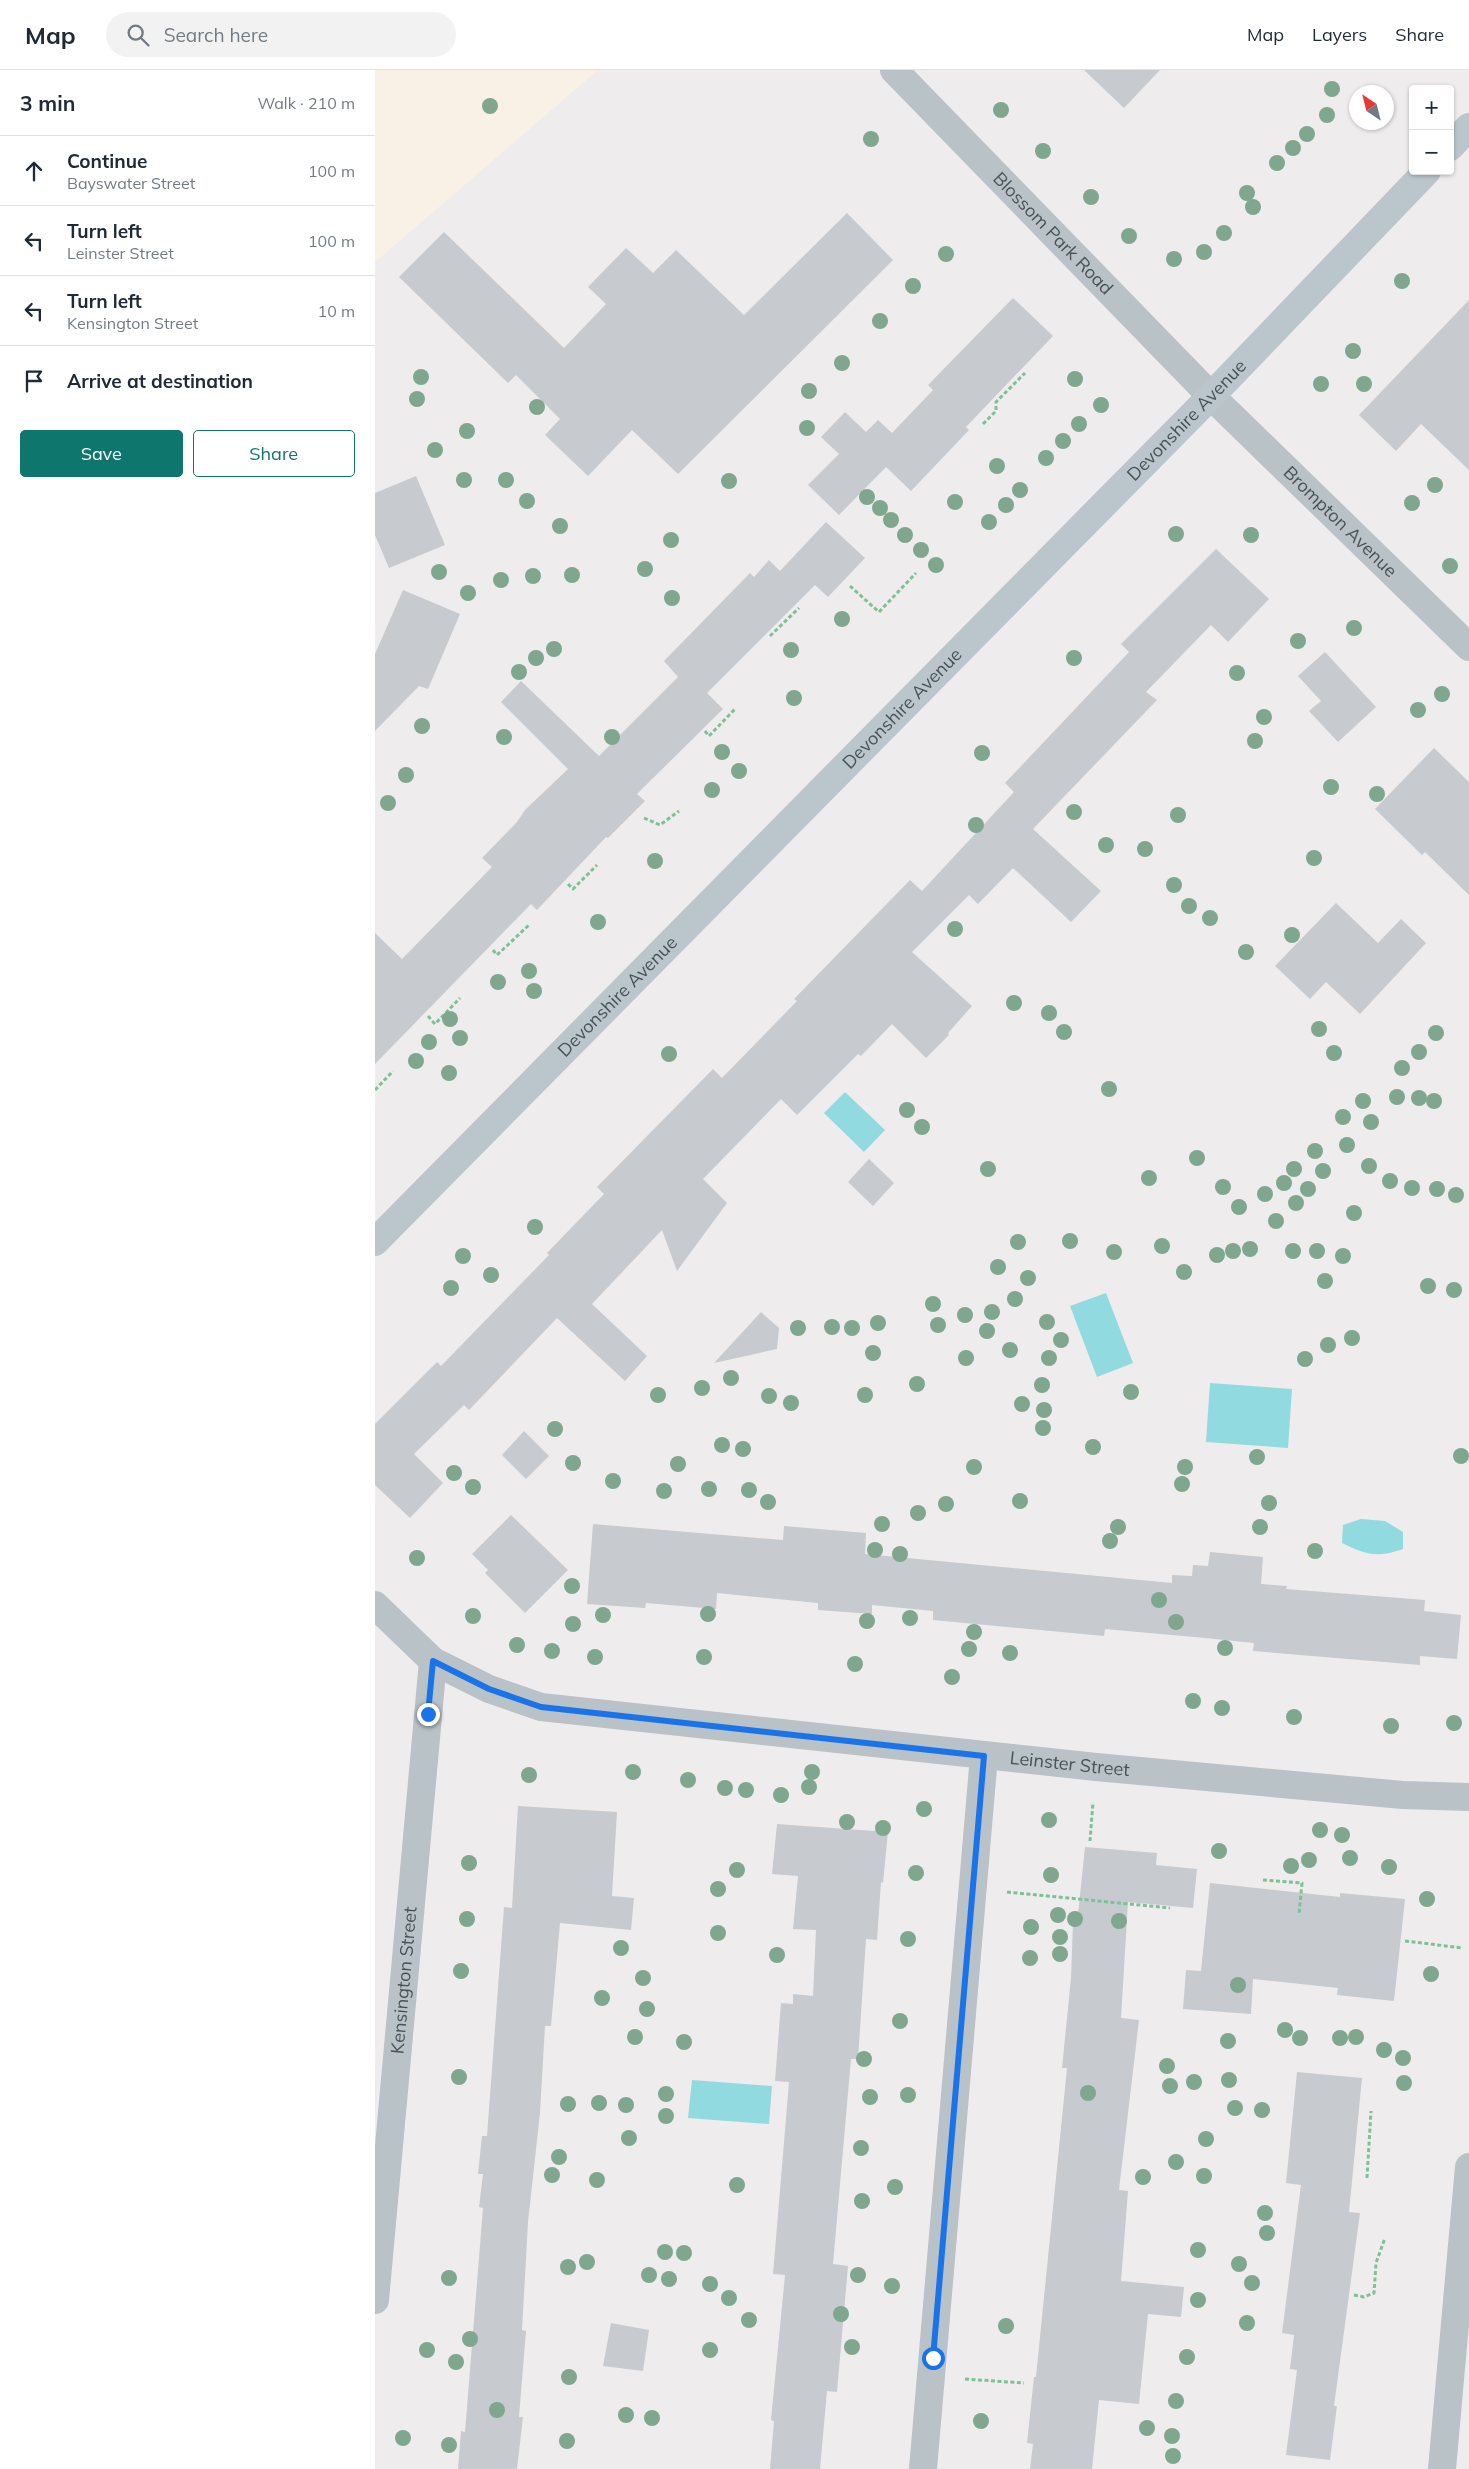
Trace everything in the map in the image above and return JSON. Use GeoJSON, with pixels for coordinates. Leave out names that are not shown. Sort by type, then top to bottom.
{"type":"FeatureCollection","features":[{"type":"Feature","properties":{"kind":"main road"},"geometry":{"type":"LineString","coordinates":[[1454,143],[1469,128]]}},
{"type":"Feature","properties":{"kind":"main road","name":"Devonshire Avenue"},"geometry":{"type":"LineString","coordinates":[[375,1242],[1211,396],[1423,175]]}},
{"type":"Feature","properties":{"kind":"street","name":"Blossom Park Road"},"geometry":{"type":"LineString","coordinates":[[893,70],[1211,396]]}},
{"type":"Feature","properties":{"kind":"street","name":"Brompton Avenue"},"geometry":{"type":"LineString","coordinates":[[1211,396],[1469,647]]}},
{"type":"Feature","properties":{"kind":"street","name":"Leinster Street"},"geometry":{"type":"LineString","coordinates":[[375,1605],[433,1661],[489,1689],[541,1707],[984,1756],[1403,1795],[1469,1798]]}},
{"type":"Feature","properties":{"kind":"street","name":"Kensington Street"},"geometry":{"type":"LineString","coordinates":[[375,2300],[433,1661]]}},
{"type":"Feature","properties":{"kind":"street"},"geometry":{"type":"LineString","coordinates":[[923,2469],[984,1756]]}},
{"type":"Feature","properties":{"kind":"street"},"geometry":{"type":"LineString","coordinates":[[1443,2469],[1469,2167]]}},
{"type":"Feature","properties":{"kind":"path"},"geometry":{"type":"LineString","coordinates":[[983,424],[996,411],[996,402],[1025,373]]}},
{"type":"Feature","properties":{"kind":"path"},"geometry":{"type":"LineString","coordinates":[[850,586],[879,612],[916,573]]}},
{"type":"Feature","properties":{"kind":"path"},"geometry":{"type":"LineString","coordinates":[[770,636],[799,608]]}},
{"type":"Feature","properties":{"kind":"path"},"geometry":{"type":"LineString","coordinates":[[705,731],[709,736],[735,709]]}},
{"type":"Feature","properties":{"kind":"path"},"geometry":{"type":"LineString","coordinates":[[644,818],[652,824],[660,825],[679,811]]}},
{"type":"Feature","properties":{"kind":"path"},"geometry":{"type":"LineString","coordinates":[[568,884],[573,889],[597,865]]}},
{"type":"Feature","properties":{"kind":"path"},"geometry":{"type":"LineString","coordinates":[[493,950],[497,955],[529,924]]}},
{"type":"Feature","properties":{"kind":"path"},"geometry":{"type":"LineString","coordinates":[[428,1016],[435,1024],[460,998]]}},
{"type":"Feature","properties":{"kind":"path"},"geometry":{"type":"LineString","coordinates":[[375,1090],[393,1071]]}},
{"type":"Feature","properties":{"kind":"path"},"geometry":{"type":"LineString","coordinates":[[1263,1880],[1302,1883],[1299,1914]]}},
{"type":"Feature","properties":{"kind":"path"},"geometry":{"type":"LineString","coordinates":[[1005,1892],[1170,1908]]}},
{"type":"Feature","properties":{"kind":"path"},"geometry":{"type":"LineString","coordinates":[[1405,1941],[1463,1948]]}},
{"type":"Feature","properties":{"kind":"path"},"geometry":{"type":"LineString","coordinates":[[1367,2178],[1371,2111]]}},
{"type":"Feature","properties":{"kind":"path"},"geometry":{"type":"LineString","coordinates":[[1354,2296],[1364,2297],[1374,2293],[1376,2263],[1385,2238]]}},
{"type":"Feature","properties":{"kind":"path"},"geometry":{"type":"LineString","coordinates":[[959,2379],[1025,2383]]}},
{"type":"Feature","properties":{"kind":"shaded area"},"geometry":{"type":"Polygon","coordinates":[[[375,70],[598,70],[375,262],[375,70]]]}},
{"type":"Feature","properties":{"kind":"water"},"geometry":{"type":"Polygon","coordinates":[[[845,1092],[885,1130],[864,1152],[824,1113],[845,1092]]]}},
{"type":"Feature","properties":{"kind":"water"},"geometry":{"type":"Polygon","coordinates":[[[1106,1293],[1133,1363],[1097,1377],[1070,1306],[1106,1293]]]}},
{"type":"Feature","properties":{"kind":"water"},"geometry":{"type":"Polygon","coordinates":[[[1210,1383],[1292,1389],[1288,1448],[1206,1442],[1210,1383]]]}},
{"type":"Feature","properties":{"kind":"water"},"geometry":{"type":"Polygon","coordinates":[[[1361,1519],[1385,1521],[1403,1532],[1403,1549],[1386,1554],[1372,1554],[1342,1543],[1343,1525],[1361,1519]]]}},
{"type":"Feature","properties":{"kind":"water"},"geometry":{"type":"Polygon","coordinates":[[[692,2080],[772,2086],[769,2124],[688,2118],[692,2080]]]}},
{"type":"Feature","properties":{"kind":"building"},"geometry":{"type":"Polygon","coordinates":[[[1084,70],[1160,70],[1124,108],[1084,70]]]}},
{"type":"Feature","properties":{"kind":"building"},"geometry":{"type":"Polygon","coordinates":[[[847,213],[893,260],[678,474],[632,430],[588,476],[545,435],[560,419],[516,375],[508,383],[399,277],[444,232],[564,348],[606,304],[588,287],[626,248],[653,273],[676,250],[744,315],[847,213]]]}},
{"type":"Feature","properties":{"kind":"building"},"geometry":{"type":"Polygon","coordinates":[[[1013,298],[1053,336],[966,427],[969,430],[911,491],[886,467],[839,515],[808,485],[839,454],[821,437],[845,412],[866,432],[878,420],[892,433],[933,390],[928,385],[1013,298]]]}},
{"type":"Feature","properties":{"kind":"building"},"geometry":{"type":"Polygon","coordinates":[[[1469,300],[1469,470],[1421,424],[1396,451],[1359,415],[1469,300]]]}},
{"type":"Feature","properties":{"kind":"building"},"geometry":{"type":"Polygon","coordinates":[[[416,476],[445,545],[389,568],[375,535],[375,493],[416,476]]]}},
{"type":"Feature","properties":{"kind":"building"},"geometry":{"type":"Polygon","coordinates":[[[826,522],[865,558],[828,597],[815,585],[707,693],[723,709],[637,794],[645,801],[608,838],[606,837],[537,910],[531,904],[375,1064],[375,933],[402,959],[492,867],[482,858],[517,822],[525,810],[568,769],[501,702],[521,681],[599,756],[678,677],[664,661],[750,573],[754,577],[769,560],[780,571],[826,522]]]}},
{"type":"Feature","properties":{"kind":"building"},"geometry":{"type":"Polygon","coordinates":[[[1216,549],[1269,599],[1228,642],[1211,625],[1146,692],[1157,700],[1033,829],[1101,891],[1071,922],[1013,868],[978,904],[969,895],[912,952],[972,1006],[948,1033],[949,1035],[926,1058],[892,1024],[861,1056],[858,1054],[797,1115],[781,1099],[703,1179],[727,1203],[677,1271],[662,1230],[592,1304],[647,1356],[625,1381],[557,1318],[469,1410],[464,1405],[414,1454],[443,1483],[410,1518],[375,1485],[375,1424],[437,1362],[441,1366],[549,1255],[547,1253],[604,1194],[597,1187],[713,1069],[722,1078],[797,1001],[794,999],[910,880],[922,891],[1014,792],[1005,783],[1129,652],[1121,644],[1216,549]]]}},
{"type":"Feature","properties":{"kind":"building"},"geometry":{"type":"Polygon","coordinates":[[[403,590],[460,614],[428,689],[419,686],[375,731],[375,654],[403,590]]]}},
{"type":"Feature","properties":{"kind":"building"},"geometry":{"type":"Polygon","coordinates":[[[1325,652],[1376,707],[1338,742],[1309,711],[1321,701],[1298,676],[1325,652]]]}},
{"type":"Feature","properties":{"kind":"building"},"geometry":{"type":"Polygon","coordinates":[[[1434,748],[1469,782],[1469,895],[1425,852],[1422,855],[1375,809],[1434,748]]]}},
{"type":"Feature","properties":{"kind":"building"},"geometry":{"type":"Polygon","coordinates":[[[1336,903],[1378,943],[1401,919],[1426,943],[1360,1014],[1326,982],[1310,999],[1275,966],[1336,903]]]}},
{"type":"Feature","properties":{"kind":"building"},"geometry":{"type":"Polygon","coordinates":[[[869,1159],[894,1183],[873,1206],[848,1182],[869,1159]]]}},
{"type":"Feature","properties":{"kind":"building"},"geometry":{"type":"Polygon","coordinates":[[[761,1312],[779,1328],[777,1349],[714,1363],[761,1312]]]}},
{"type":"Feature","properties":{"kind":"building"},"geometry":{"type":"Polygon","coordinates":[[[524,1431],[549,1456],[526,1479],[502,1455],[524,1431]]]}},
{"type":"Feature","properties":{"kind":"building"},"geometry":{"type":"Polygon","coordinates":[[[511,1515],[568,1570],[525,1613],[485,1573],[488,1570],[472,1554],[511,1515]]]}},
{"type":"Feature","properties":{"kind":"building"},"geometry":{"type":"Polygon","coordinates":[[[593,1524],[783,1540],[784,1526],[866,1533],[865,1554],[1172,1583],[1172,1575],[1192,1576],[1193,1565],[1208,1566],[1210,1552],[1263,1557],[1261,1584],[1287,1586],[1286,1589],[1425,1600],[1424,1611],[1461,1615],[1457,1659],[1420,1656],[1420,1665],[1253,1651],[1254,1643],[1105,1629],[1104,1636],[933,1620],[933,1611],[872,1605],[872,1614],[818,1610],[818,1603],[717,1593],[716,1609],[646,1603],[645,1608],[587,1604],[593,1524]]]}},
{"type":"Feature","properties":{"kind":"building"},"geometry":{"type":"Polygon","coordinates":[[[518,1806],[617,1812],[612,1896],[634,1898],[631,1930],[560,1923],[551,2026],[545,2026],[540,2113],[528,2222],[522,2330],[526,2331],[519,2417],[523,2417],[517,2469],[458,2469],[461,2431],[465,2432],[483,2208],[479,2207],[483,2174],[478,2174],[482,2136],[487,2136],[504,1907],[512,1908],[518,1806]]]}},
{"type":"Feature","properties":{"kind":"building"},"geometry":{"type":"Polygon","coordinates":[[[777,1824],[888,1832],[883,1883],[881,1882],[877,1940],[866,1939],[858,2059],[851,2059],[833,2264],[848,2266],[837,2392],[827,2391],[820,2469],[770,2469],[774,2421],[771,2420],[785,2275],[773,2274],[789,2082],[775,2081],[781,2003],[793,2004],[793,1994],[813,1996],[816,1930],[793,1929],[798,1876],[772,1874],[777,1824]]]}},
{"type":"Feature","properties":{"kind":"building"},"geometry":{"type":"Polygon","coordinates":[[[1085,1847],[1157,1853],[1156,1865],[1197,1869],[1193,1908],[1128,1902],[1121,2018],[1139,2020],[1119,2190],[1128,2191],[1121,2281],[1184,2287],[1181,2317],[1148,2314],[1139,2404],[1099,2400],[1092,2469],[1030,2469],[1033,2444],[1027,2443],[1034,2377],[1036,2377],[1067,2068],[1062,2068],[1071,1978],[1073,1924],[1077,1924],[1085,1847]]]}},
{"type":"Feature","properties":{"kind":"building"},"geometry":{"type":"Polygon","coordinates":[[[1210,1883],[1340,1897],[1340,1893],[1405,1899],[1394,2001],[1337,1995],[1338,1988],[1253,1979],[1251,2014],[1183,2009],[1186,1970],[1201,1971],[1210,1883]]]}},
{"type":"Feature","properties":{"kind":"building"},"geometry":{"type":"Polygon","coordinates":[[[1297,2072],[1362,2078],[1349,2212],[1360,2213],[1334,2406],[1337,2406],[1330,2460],[1286,2455],[1297,2370],[1290,2369],[1294,2335],[1282,2333],[1301,2185],[1286,2183],[1297,2072]]]}},
{"type":"Feature","properties":{"kind":"building"},"geometry":{"type":"Polygon","coordinates":[[[611,2323],[649,2330],[643,2371],[603,2366],[611,2323]]]}},
{"type":"Feature","properties":{"kind":"route"},"geometry":{"type":"LineString","coordinates":[[428,1714],[433,1661],[489,1689],[541,1707],[984,1756],[933,2358]]}}]}
